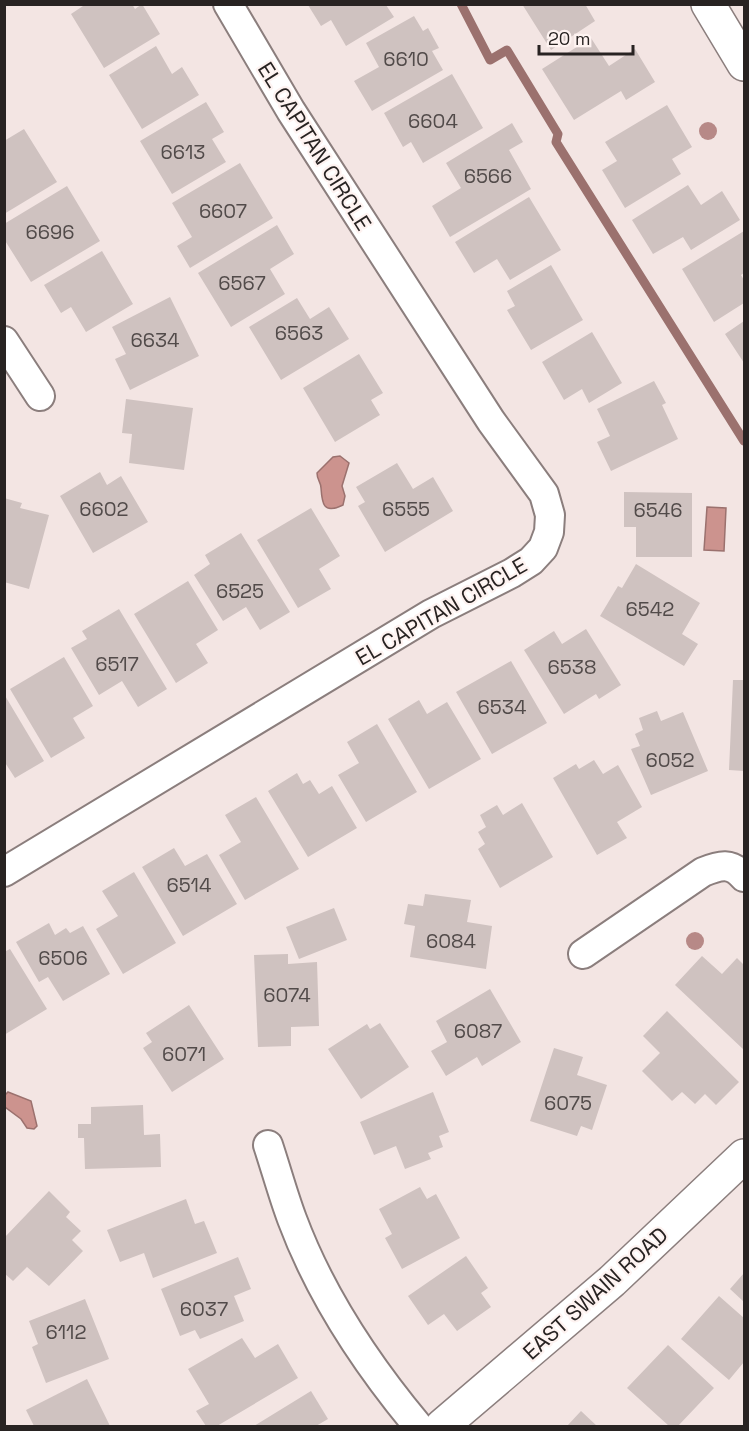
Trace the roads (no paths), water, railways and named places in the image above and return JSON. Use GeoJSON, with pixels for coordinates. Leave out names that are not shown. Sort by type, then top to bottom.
{"type":"FeatureCollection","features":[{"type":"Feature","properties":{"kind":"street","name":"EL CAPITAN CIRCLE"},"geometry":{"type":"LineString","coordinates":[[4,872],[431,614],[512,573],[537,555],[549,532],[550,514],[544,494],[478,401],[291,111],[228,4]]}},
{"type":"Feature","properties":{"kind":"street"},"geometry":{"type":"LineString","coordinates":[[708,4],[744,64]]}},
{"type":"Feature","properties":{"kind":"street"},"geometry":{"type":"LineString","coordinates":[[4,341],[40,396]]}},
{"type":"Feature","properties":{"kind":"street"},"geometry":{"type":"LineString","coordinates":[[583,954],[703,872],[721,864],[737,868],[744,877]]}},
{"type":"Feature","properties":{"kind":"street"},"geometry":{"type":"LineString","coordinates":[[268,1145],[293,1221],[322,1284],[362,1353],[418,1426]]}},
{"type":"Feature","properties":{"kind":"street","name":"EAST SWAIN ROAD"},"geometry":{"type":"LineString","coordinates":[[442,1426],[612,1281],[744,1156]]}},
{"type":"Feature","properties":{"kind":"waterway"},"geometry":{"type":"LineString","coordinates":[[461,4],[490,60],[507,50],[558,134],[556,142],[744,441]]}}]}
